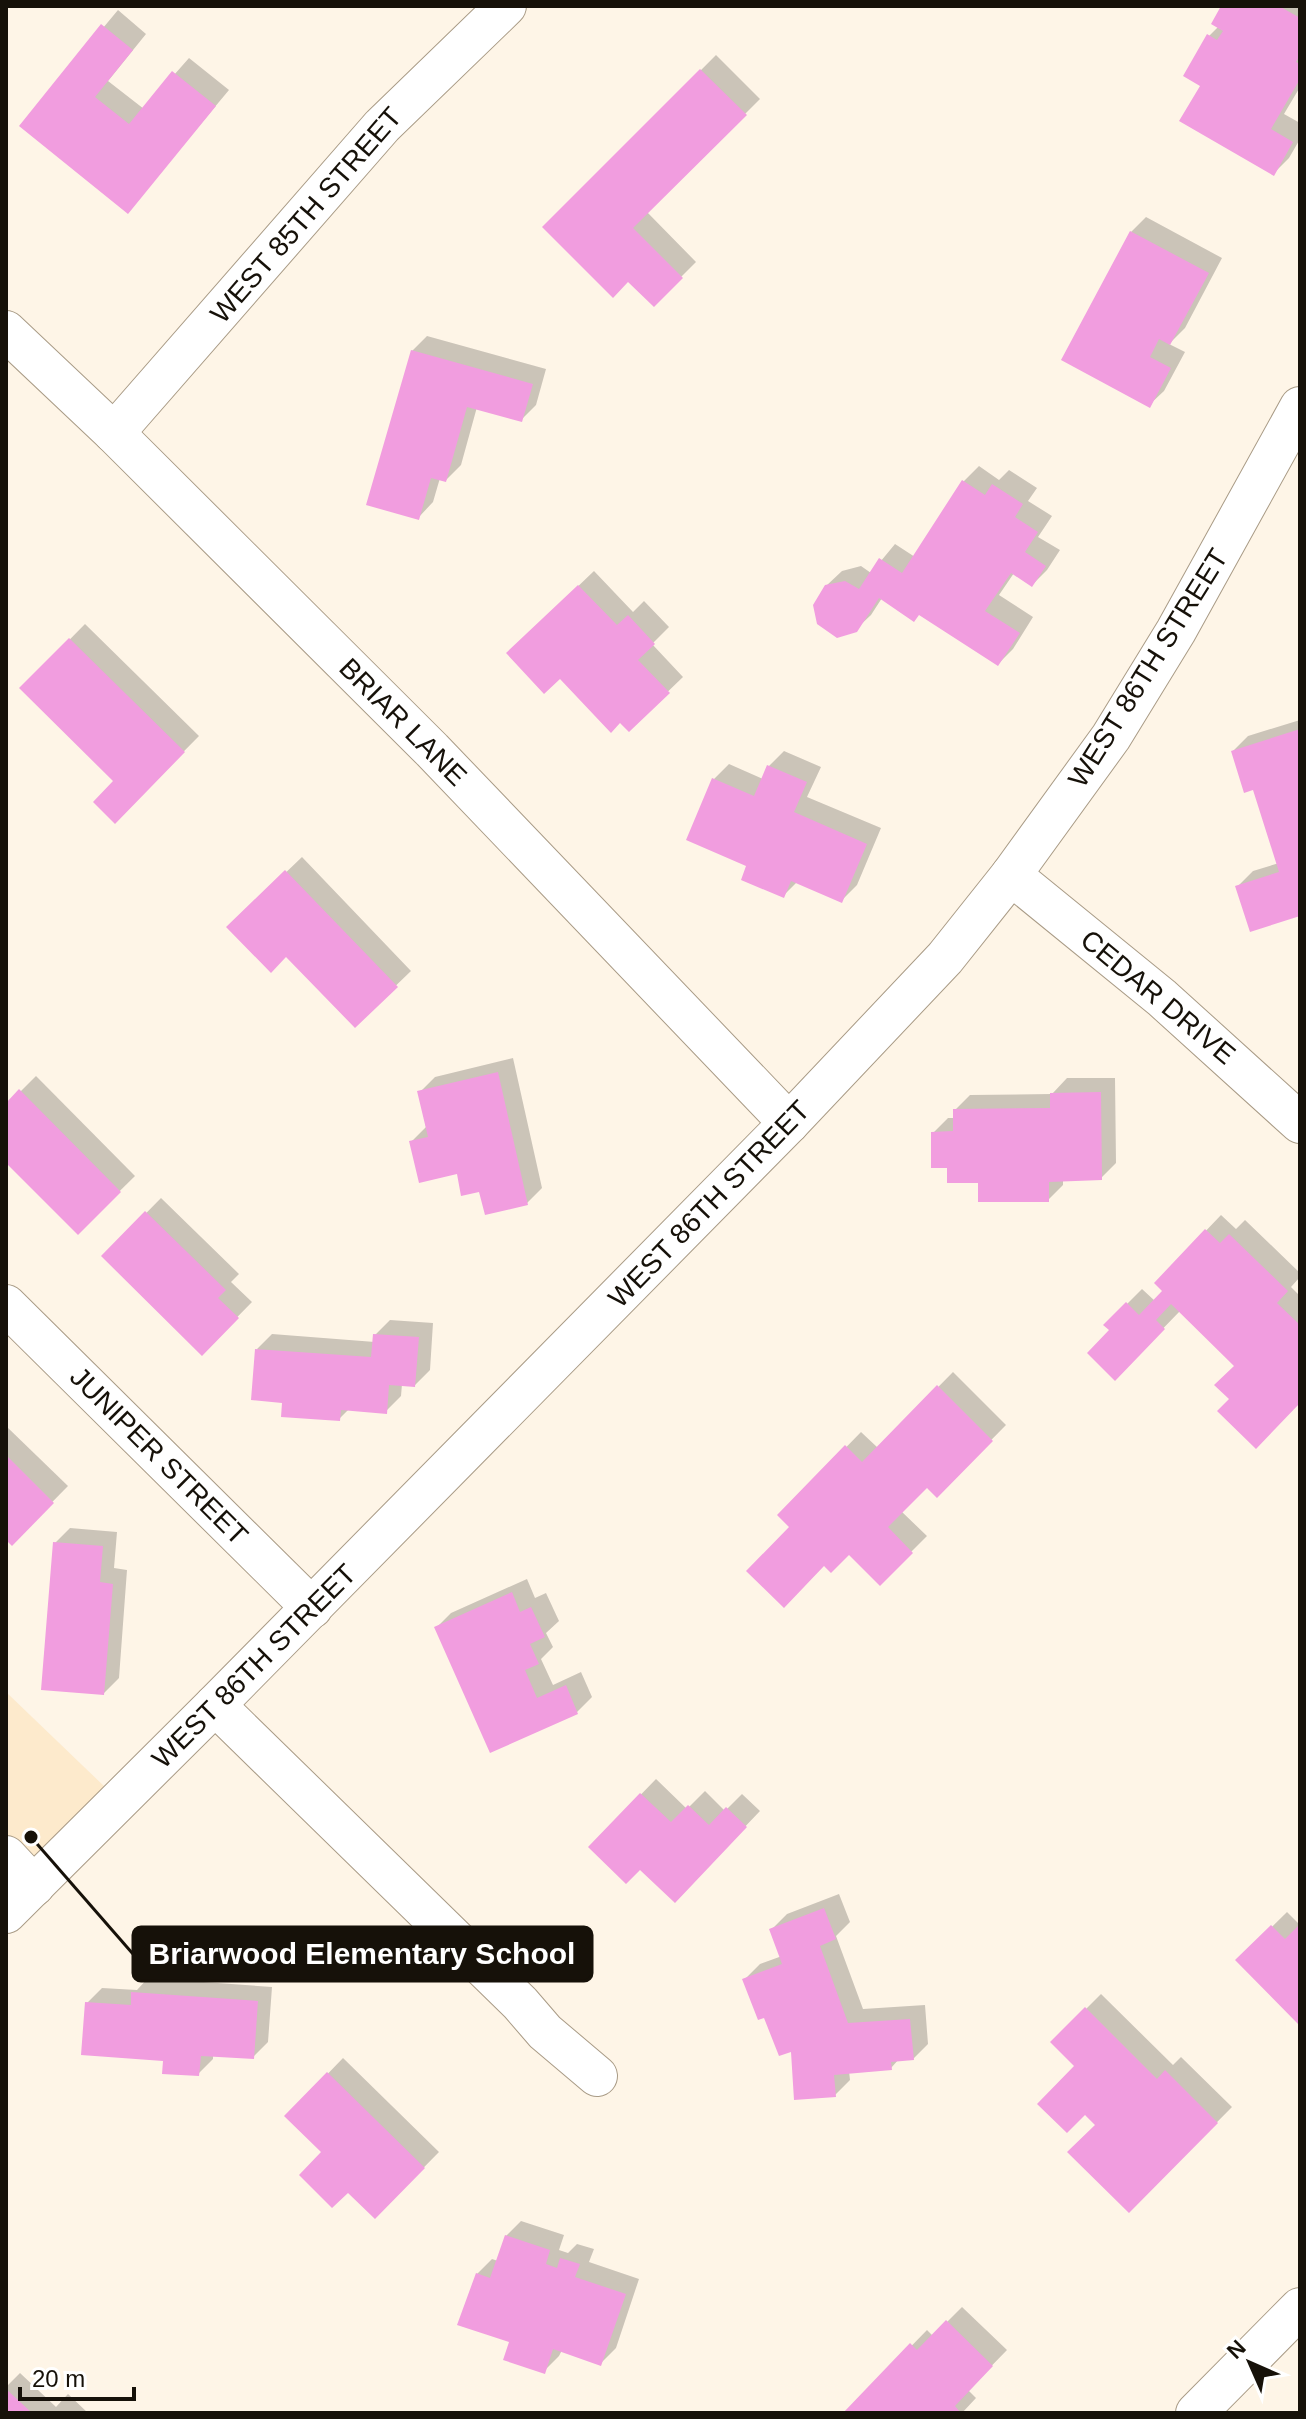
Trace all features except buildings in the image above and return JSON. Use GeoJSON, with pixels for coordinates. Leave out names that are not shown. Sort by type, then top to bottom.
{"type":"FeatureCollection","features":[{"type":"Feature","properties":{"kind":"street","name":"WEST 85TH STREET"},"geometry":{"type":"LineString","coordinates":[[114,433],[382,126],[506,6]]}},
{"type":"Feature","properties":{"kind":"street","name":"BRIAR LANE"},"geometry":{"type":"LineString","coordinates":[[6,331],[114,433],[432,750],[789,1123]]}},
{"type":"Feature","properties":{"kind":"street","name":"WEST 86TH STREET"},"geometry":{"type":"LineString","coordinates":[[6,1913],[312,1608],[789,1123],[945,958],[1011,875],[1120,724],[1176,631],[1300,407]]}},
{"type":"Feature","properties":{"kind":"street","name":"CEDAR DRIVE"},"geometry":{"type":"LineString","coordinates":[[1011,875],[1162,998],[1300,1123]]}},
{"type":"Feature","properties":{"kind":"street","name":"JUNIPER STREET"},"geometry":{"type":"LineString","coordinates":[[6,1305],[312,1608]]}},
{"type":"Feature","properties":{"kind":"street"},"geometry":{"type":"LineString","coordinates":[[215,1705],[509,1992],[545,2032],[597,2076]]}},
{"type":"Feature","properties":{"kind":"street"},"geometry":{"type":"LineString","coordinates":[[6,1856],[34,1886]]}},
{"type":"Feature","properties":{"kind":"street"},"geometry":{"type":"LineString","coordinates":[[1196,2413],[1300,2308]]}},
{"type":"Feature","properties":{"kind":"shaded area"},"geometry":{"type":"Polygon","coordinates":[[[6,1692],[107,1789],[6,1886],[6,1692]]]}},
{"type":"Feature","properties":{"kind":"place","name":"Briarwood Elementary School"},"geometry":{"type":"Point","coordinates":[31,1837]}}]}
